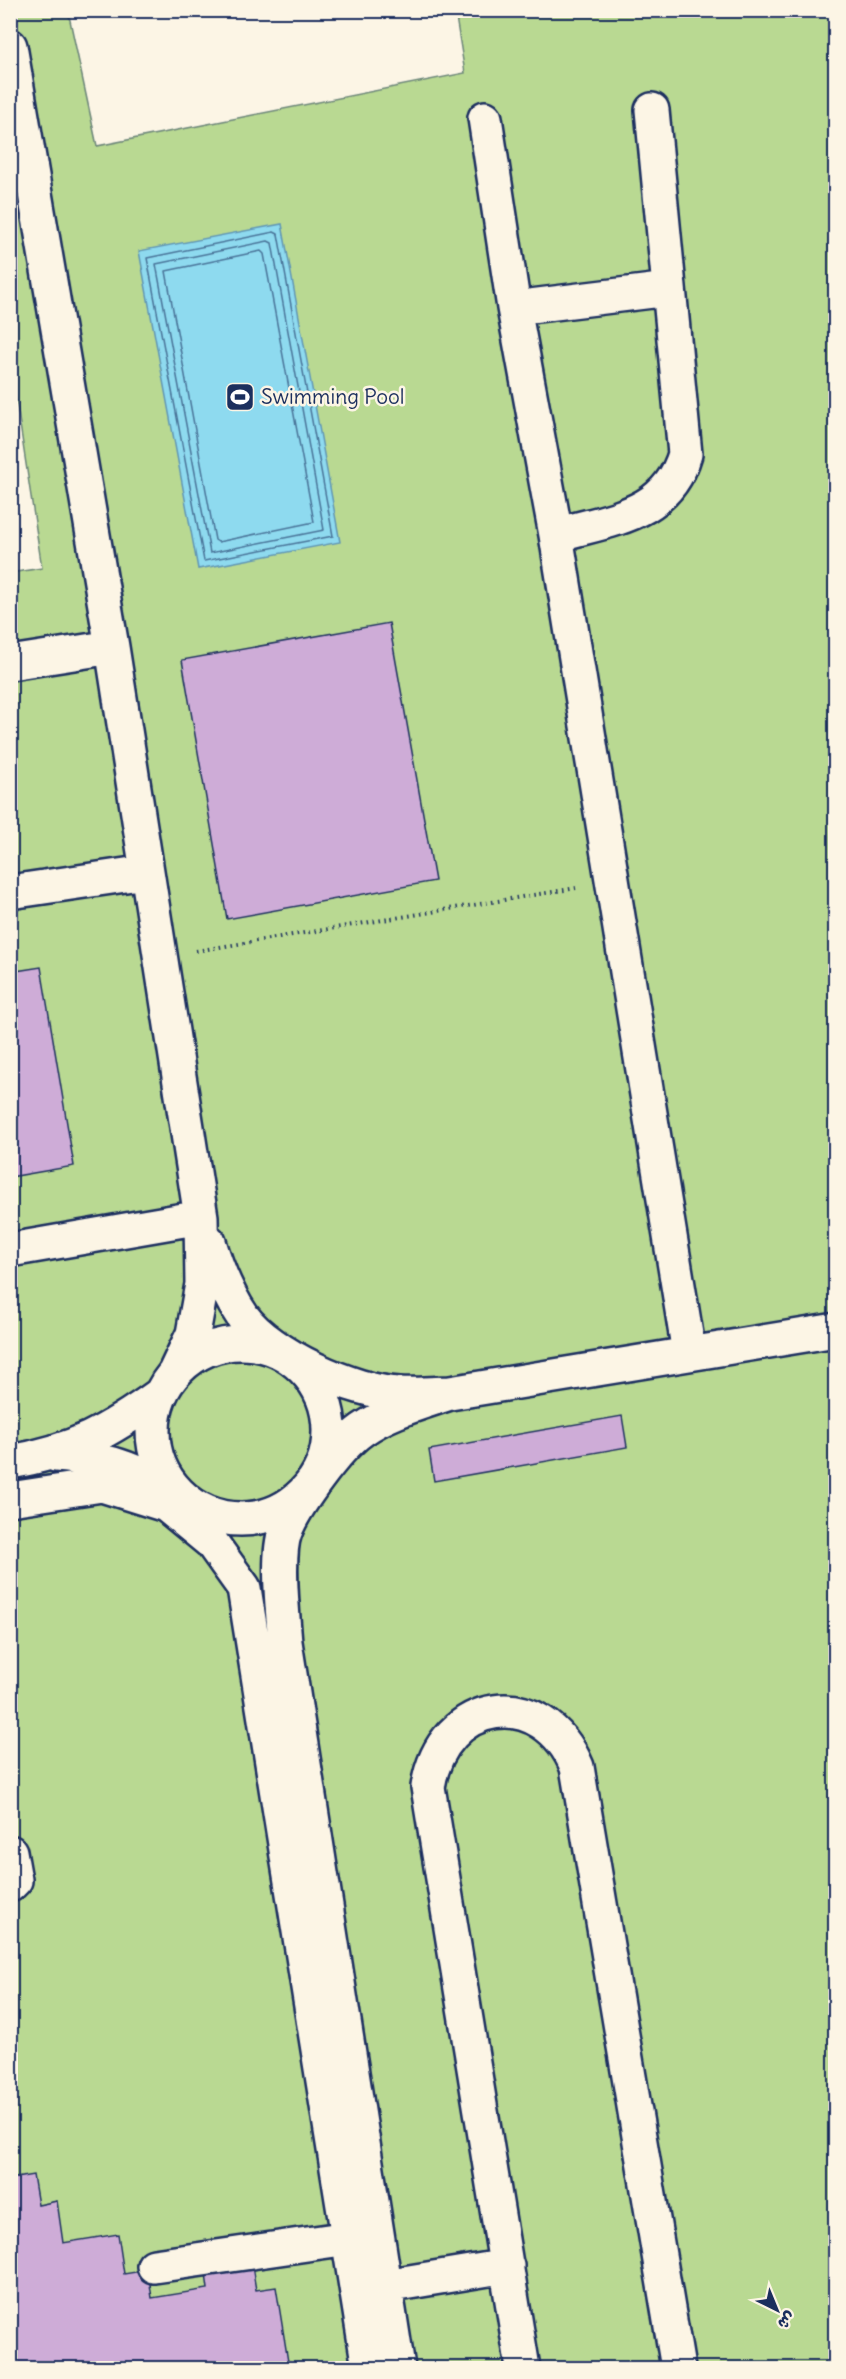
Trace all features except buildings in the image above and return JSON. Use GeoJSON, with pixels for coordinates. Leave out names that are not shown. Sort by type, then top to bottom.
{"type":"FeatureCollection","features":[{"type":"Feature","properties":{"kind":"street"},"geometry":{"type":"LineString","coordinates":[[10,46],[112,647],[201,1217],[202,1284],[193,1334],[168,1383],[153,1420],[154,1448],[163,1474],[244,1551],[264,1586],[285,1642]]}},
{"type":"Feature","properties":{"kind":"street"},"geometry":{"type":"LineString","coordinates":[[556,535],[640,510],[669,490],[679,473],[685,454],[652,110]]}},
{"type":"Feature","properties":{"kind":"street"},"geometry":{"type":"LineString","coordinates":[[485,118],[514,308],[556,535],[689,1353]]}},
{"type":"Feature","properties":{"kind":"street"},"geometry":{"type":"LineString","coordinates":[[514,308],[669,289]]}},
{"type":"Feature","properties":{"kind":"street"},"geometry":{"type":"LineString","coordinates":[[10,663],[112,647]]}},
{"type":"Feature","properties":{"kind":"street"},"geometry":{"type":"LineString","coordinates":[[10,892],[146,872]]}},
{"type":"Feature","properties":{"kind":"street"},"geometry":{"type":"LineString","coordinates":[[10,1251],[201,1217]]}},
{"type":"Feature","properties":{"kind":"street"},"geometry":{"type":"LineString","coordinates":[[201,1217],[219,1275],[244,1318],[308,1372],[323,1397],[329,1425],[326,1454],[284,1533],[280,1585],[285,1642],[398,2368]]}},
{"type":"Feature","properties":{"kind":"street"},"geometry":{"type":"LineString","coordinates":[[52,1455],[127,1419],[199,1353],[228,1344],[258,1343],[350,1384],[398,1394],[450,1393],[836,1330]]}},
{"type":"Feature","properties":{"kind":"street"},"geometry":{"type":"LineString","coordinates":[[10,1462],[52,1455],[97,1458],[141,1472],[191,1503],[236,1519],[252,1519],[276,1512],[298,1498],[362,1430],[407,1408],[450,1393]]}},
{"type":"Feature","properties":{"kind":"street"},"geometry":{"type":"LineString","coordinates":[[10,1499],[102,1485],[166,1505],[211,1542],[244,1588],[369,2368]]}},
{"type":"Feature","properties":{"kind":"street"},"geometry":{"type":"LineString","coordinates":[[523,2368],[428,1787],[435,1759],[449,1735],[481,1715],[499,1711],[519,1713],[539,1720],[556,1732],[570,1748],[577,1767],[678,2368]]}},
{"type":"Feature","properties":{"kind":"street"},"geometry":{"type":"LineString","coordinates":[[10,1852],[15,1880],[10,1885]]}},
{"type":"Feature","properties":{"kind":"street"},"geometry":{"type":"LineString","coordinates":[[154,2266],[349,2238]]}},
{"type":"Feature","properties":{"kind":"street"},"geometry":{"type":"LineString","coordinates":[[385,2286],[507,2266]]}},
{"type":"Feature","properties":{"kind":"path"},"geometry":{"type":"LineString","coordinates":[[160,957],[612,882]]}},
{"type":"Feature","properties":{"kind":"green space"},"geometry":{"type":"Polygon","coordinates":[[[11,11],[68,11],[97,146],[465,73],[455,11],[835,11],[835,2368],[11,2368],[10,573],[42,568],[11,366],[11,11]]]}},
{"type":"Feature","properties":{"kind":"water","name":"Swimming Pool"},"geometry":{"type":"Polygon","coordinates":[[[282,224],[340,542],[198,569],[139,251],[282,224]]]}},
{"type":"Feature","properties":{"kind":"place","name":"Swimming Pool"},"geometry":{"type":"Point","coordinates":[240,397]}}]}
